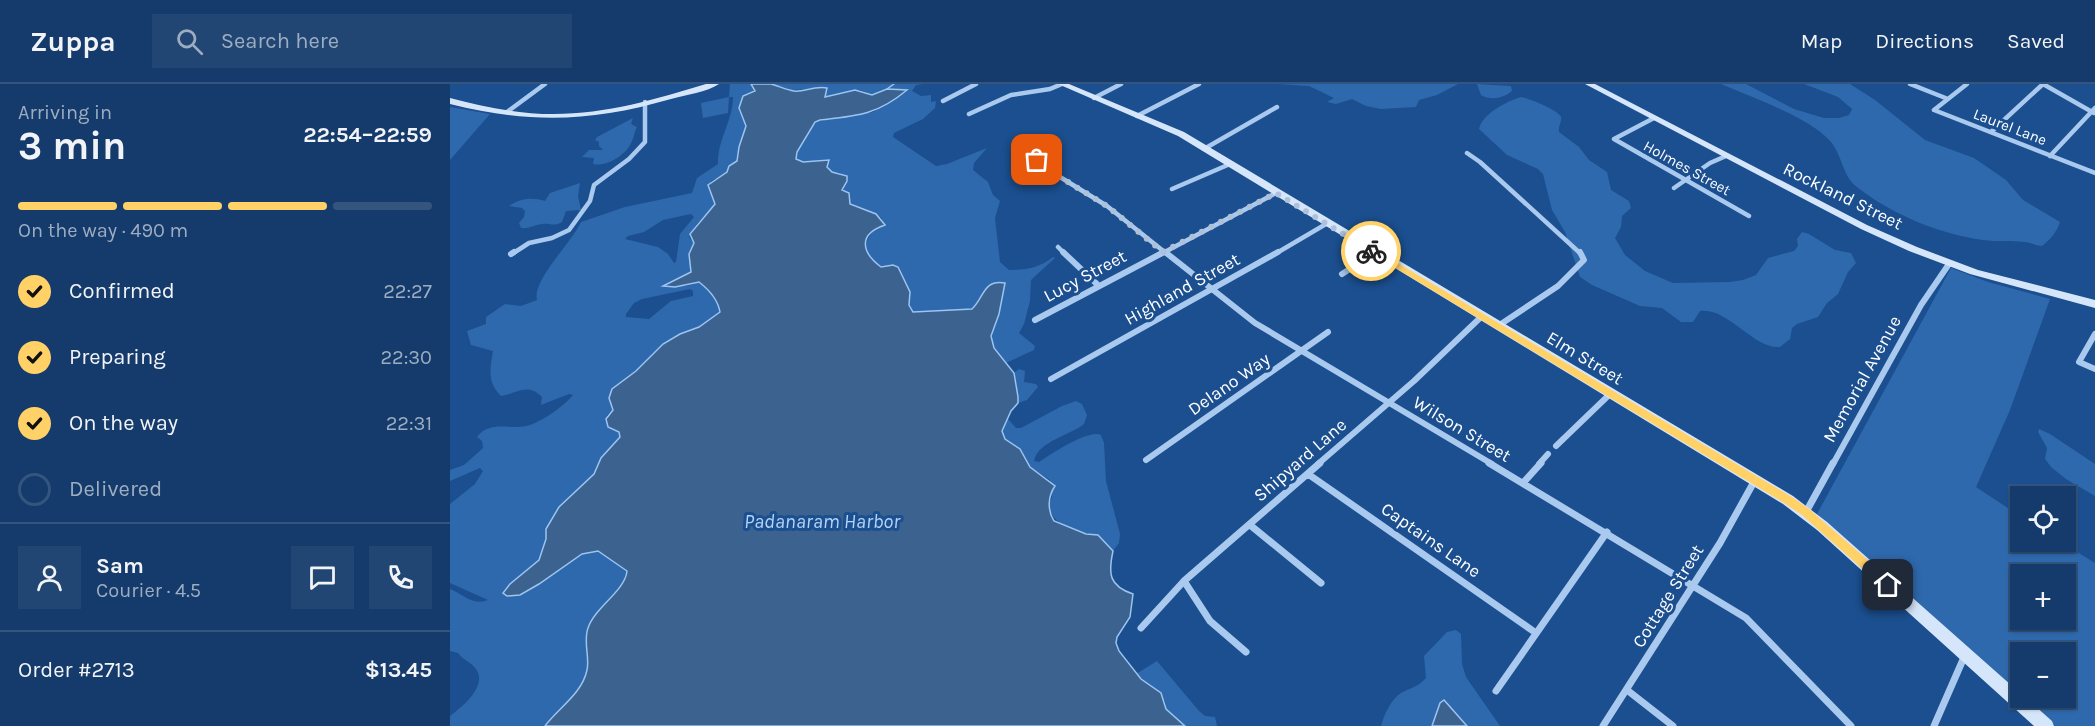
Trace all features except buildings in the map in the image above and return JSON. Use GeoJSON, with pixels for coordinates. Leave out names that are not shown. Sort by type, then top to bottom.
{"type":"FeatureCollection","features":[{"type":"Feature","properties":{"kind":"street"},"geometry":{"type":"LineString","coordinates":[[507,112],[545,84]]}},
{"type":"Feature","properties":{"kind":"street"},"geometry":{"type":"LineString","coordinates":[[450,101],[507,112],[569,116],[645,102],[715,84]]}},
{"type":"Feature","properties":{"kind":"street"},"geometry":{"type":"LineString","coordinates":[[944,101],[976,84]]}},
{"type":"Feature","properties":{"kind":"street"},"geometry":{"type":"LineString","coordinates":[[969,114],[1011,95],[1050,89],[1062,84]]}},
{"type":"Feature","properties":{"kind":"street","name":"Elm Street"},"geometry":{"type":"LineString","coordinates":[[1062,84],[1181,134],[1326,224],[1806,512],[2046,726]]}},
{"type":"Feature","properties":{"kind":"street"},"geometry":{"type":"LineString","coordinates":[[1094,98],[1121,84]]}},
{"type":"Feature","properties":{"kind":"street"},"geometry":{"type":"LineString","coordinates":[[1137,116],[1199,84]]}},
{"type":"Feature","properties":{"kind":"street","name":"Rockland Street"},"geometry":{"type":"LineString","coordinates":[[1589,84],[1864,227],[1949,264],[2026,287],[2095,304]]}},
{"type":"Feature","properties":{"kind":"street"},"geometry":{"type":"LineString","coordinates":[[1910,84],[1948,99],[1967,84]]}},
{"type":"Feature","properties":{"kind":"street"},"geometry":{"type":"LineString","coordinates":[[1991,132],[2043,84],[2094,111],[2050,156]]}},
{"type":"Feature","properties":{"kind":"street","name":"Laurel Lane"},"geometry":{"type":"LineString","coordinates":[[1948,99],[1934,110],[2095,173]]}},
{"type":"Feature","properties":{"kind":"street"},"geometry":{"type":"LineString","coordinates":[[511,254],[529,243],[552,238],[569,230],[590,201],[594,185],[629,159],[645,142],[645,102]]}},
{"type":"Feature","properties":{"kind":"street"},"geometry":{"type":"LineString","coordinates":[[1204,149],[1277,107]]}},
{"type":"Feature","properties":{"kind":"street","name":"Holmes Street"},"geometry":{"type":"LineString","coordinates":[[1654,118],[1614,139],[1749,216]]}},
{"type":"Feature","properties":{"kind":"street"},"geometry":{"type":"LineString","coordinates":[[1023,150],[1035,150],[1041,155],[1034,161],[1022,163],[1016,160],[1015,156],[1023,150]]}},
{"type":"Feature","properties":{"kind":"street"},"geometry":{"type":"LineString","coordinates":[[1467,153],[1480,162],[1581,253],[1584,260],[1581,265],[1498,327]]}},
{"type":"Feature","properties":{"kind":"street"},"geometry":{"type":"LineString","coordinates":[[1674,188],[1710,163],[1726,156]]}},
{"type":"Feature","properties":{"kind":"street","name":"Wilson Street"},"geometry":{"type":"LineString","coordinates":[[1034,161],[1107,206],[1255,323],[1694,584],[1746,618],[1851,726]]}},
{"type":"Feature","properties":{"kind":"street"},"geometry":{"type":"LineString","coordinates":[[1172,189],[1230,164]]}},
{"type":"Feature","properties":{"kind":"street","name":"Lucy Street"},"geometry":{"type":"LineString","coordinates":[[1035,320],[1276,193]]}},
{"type":"Feature","properties":{"kind":"street","name":"Highland Street"},"geometry":{"type":"LineString","coordinates":[[1051,379],[1326,224]]}},
{"type":"Feature","properties":{"kind":"street"},"geometry":{"type":"LineString","coordinates":[[1058,247],[1099,286]]}},
{"type":"Feature","properties":{"kind":"street"},"geometry":{"type":"LineString","coordinates":[[1342,274],[1375,253]]}},
{"type":"Feature","properties":{"kind":"street","name":"Memorial Avenue"},"geometry":{"type":"LineString","coordinates":[[1806,512],[1921,305],[1949,264]]}},
{"type":"Feature","properties":{"kind":"street","name":"Shipyard Lane"},"geometry":{"type":"LineString","coordinates":[[1141,628],[1184,581],[1438,359],[1481,317]]}},
{"type":"Feature","properties":{"kind":"street","name":"Delano Way"},"geometry":{"type":"LineString","coordinates":[[1146,460],[1328,332]]}},
{"type":"Feature","properties":{"kind":"street"},"geometry":{"type":"LineString","coordinates":[[2095,334],[2079,362],[2095,369]]}},
{"type":"Feature","properties":{"kind":"street"},"geometry":{"type":"LineString","coordinates":[[1556,446],[1610,394]]}},
{"type":"Feature","properties":{"kind":"street"},"geometry":{"type":"LineString","coordinates":[[1523,483],[1548,454]]}},
{"type":"Feature","properties":{"kind":"street","name":"Captains Lane"},"geometry":{"type":"LineString","coordinates":[[1308,474],[1536,633]]}},
{"type":"Feature","properties":{"kind":"street","name":"Cottage Street"},"geometry":{"type":"LineString","coordinates":[[1603,726],[1720,543],[1755,480]]}},
{"type":"Feature","properties":{"kind":"street"},"geometry":{"type":"LineString","coordinates":[[1250,525],[1321,583]]}},
{"type":"Feature","properties":{"kind":"street"},"geometry":{"type":"LineString","coordinates":[[1496,691],[1607,532]]}},
{"type":"Feature","properties":{"kind":"street"},"geometry":{"type":"LineString","coordinates":[[1184,581],[1199,608],[1217,631],[1246,652]]}},
{"type":"Feature","properties":{"kind":"street"},"geometry":{"type":"LineString","coordinates":[[1934,726],[1965,654]]}},
{"type":"Feature","properties":{"kind":"street"},"geometry":{"type":"LineString","coordinates":[[1627,690],[1672,726]]}},
{"type":"Feature","properties":{"kind":"shaded area"},"geometry":{"type":"Polygon","coordinates":[[[730,84],[751,84],[755,91],[746,94],[739,111],[746,126],[737,161],[731,165],[728,172],[711,181],[709,191],[715,199],[715,204],[696,225],[689,237],[694,243],[689,254],[691,272],[666,284],[687,286],[699,282],[712,295],[720,312],[699,328],[680,334],[663,344],[636,371],[612,389],[614,408],[607,415],[608,427],[619,432],[620,437],[607,451],[594,474],[559,507],[546,529],[546,539],[539,560],[532,567],[539,584],[583,554],[598,551],[627,571],[621,586],[597,612],[586,640],[588,668],[584,678],[574,695],[545,726],[450,726],[450,716],[472,696],[479,682],[479,676],[472,665],[458,653],[450,651],[450,589],[477,602],[488,600],[450,583],[450,504],[475,484],[483,471],[480,468],[450,481],[450,470],[464,465],[483,448],[482,441],[477,437],[488,428],[530,425],[553,412],[573,395],[569,394],[541,405],[542,397],[531,390],[501,396],[492,381],[493,351],[471,345],[467,331],[486,324],[486,317],[505,304],[521,306],[537,300],[541,282],[581,222],[625,207],[692,193],[697,178],[718,164],[718,155],[731,114],[733,97],[729,97],[730,84]],[[691,214],[663,220],[644,232],[625,239],[658,247],[668,254],[674,263],[680,234],[694,217],[691,214]],[[690,289],[642,299],[634,303],[626,317],[649,319],[671,301],[693,296],[693,291],[690,289]]]}},
{"type":"Feature","properties":{"kind":"shaded area"},"geometry":{"type":"Polygon","coordinates":[[[772,84],[924,84],[916,85],[912,91],[921,96],[931,95],[931,102],[936,101],[935,108],[923,119],[894,133],[893,137],[936,166],[987,148],[974,163],[973,170],[988,182],[993,195],[1000,201],[995,218],[1000,262],[1009,270],[1021,270],[1055,258],[1031,280],[1030,301],[1024,324],[1019,333],[1035,346],[1034,350],[1006,363],[994,348],[993,330],[1003,296],[980,297],[972,309],[913,312],[893,265],[881,267],[868,254],[866,248],[868,238],[882,218],[850,204],[848,192],[842,190],[841,173],[831,172],[827,167],[829,161],[803,162],[796,159],[797,152],[815,122],[873,112],[907,91],[906,89],[882,90],[872,95],[860,90],[825,97],[827,88],[785,90],[772,84]]]}},
{"type":"Feature","properties":{"kind":"shaded area"},"geometry":{"type":"Polygon","coordinates":[[[1278,84],[1458,84],[1437,95],[1419,100],[1416,107],[1381,109],[1366,106],[1352,99],[1336,104],[1327,102],[1334,98],[1309,86],[1278,84]]]}},
{"type":"Feature","properties":{"kind":"shaded area"},"geometry":{"type":"Polygon","coordinates":[[[1477,84],[1511,86],[1512,91],[1501,97],[1489,98],[1481,95],[1477,84]]]}},
{"type":"Feature","properties":{"kind":"shaded area"},"geometry":{"type":"Polygon","coordinates":[[[1721,84],[1746,84],[1794,109],[1824,118],[1839,118],[1849,115],[1852,109],[1838,97],[1804,84],[1850,84],[1875,100],[1925,140],[1974,158],[2006,180],[2023,200],[2060,222],[2053,236],[2042,246],[2026,242],[1988,241],[1933,228],[1885,206],[1857,187],[1845,172],[1838,153],[1821,132],[1779,108],[1721,84]]]}},
{"type":"Feature","properties":{"kind":"shaded area"},"geometry":{"type":"Polygon","coordinates":[[[729,97],[728,113],[703,118],[701,103],[729,97]]]}},
{"type":"Feature","properties":{"kind":"shaded area"},"geometry":{"type":"Polygon","coordinates":[[[1521,97],[1559,114],[1561,119],[1559,132],[1579,147],[1589,160],[1607,172],[1611,190],[1629,201],[1631,208],[1622,216],[1621,227],[1615,238],[1625,255],[1645,271],[1673,283],[1743,280],[1756,275],[1768,258],[1794,251],[1798,246],[1797,239],[1802,232],[1835,250],[1851,253],[1856,263],[1848,272],[1838,294],[1827,303],[1818,317],[1797,324],[1792,328],[1790,339],[1780,347],[1760,342],[1721,315],[1710,311],[1700,311],[1693,322],[1681,322],[1662,308],[1640,306],[1592,285],[1580,277],[1565,232],[1552,210],[1543,174],[1538,169],[1507,155],[1479,129],[1490,113],[1521,97]]]}},
{"type":"Feature","properties":{"kind":"shaded area"},"geometry":{"type":"Polygon","coordinates":[[[450,107],[490,114],[450,160],[450,107]]]}},
{"type":"Feature","properties":{"kind":"shaded area"},"geometry":{"type":"Polygon","coordinates":[[[633,118],[631,124],[637,127],[627,149],[619,157],[603,164],[593,164],[594,158],[582,157],[589,150],[603,150],[599,142],[595,140],[597,137],[633,118]]]}},
{"type":"Feature","properties":{"kind":"shaded area"},"geometry":{"type":"Polygon","coordinates":[[[580,183],[578,196],[581,210],[566,211],[562,222],[554,225],[542,224],[521,228],[519,223],[525,211],[522,208],[509,206],[527,199],[545,201],[550,193],[580,183]]]}},
{"type":"Feature","properties":{"kind":"shaded area"},"geometry":{"type":"Polygon","coordinates":[[[1951,268],[1988,282],[2050,299],[2010,410],[1976,487],[2010,509],[2010,552],[2076,551],[2095,563],[2095,726],[2055,726],[2034,708],[2076,708],[2076,642],[2010,642],[2010,687],[1817,514],[1951,268]]]}},
{"type":"Feature","properties":{"kind":"shaded area"},"geometry":{"type":"Polygon","coordinates":[[[1019,369],[1025,371],[1024,382],[1036,384],[1038,387],[1027,400],[1018,403],[1014,373],[1019,369]]]}},
{"type":"Feature","properties":{"kind":"shaded area"},"geometry":{"type":"Polygon","coordinates":[[[1076,401],[1082,404],[1087,415],[1084,424],[1048,443],[1037,454],[1034,461],[1039,462],[1079,439],[1095,434],[1101,435],[1104,443],[1106,481],[1120,534],[1119,543],[1113,551],[1098,535],[1068,528],[1056,520],[1048,508],[1052,497],[1050,480],[1030,467],[1014,444],[1005,439],[1002,431],[1008,419],[1016,428],[1021,428],[1076,401]]]}},
{"type":"Feature","properties":{"kind":"shaded area"},"geometry":{"type":"Polygon","coordinates":[[[2039,429],[2095,464],[2095,496],[2051,467],[2045,459],[2047,448],[2038,432],[2039,429]]]}},
{"type":"Feature","properties":{"kind":"shaded area"},"geometry":{"type":"Polygon","coordinates":[[[1456,630],[1461,634],[1462,664],[1466,677],[1500,726],[1467,726],[1457,714],[1440,703],[1432,726],[1381,726],[1394,699],[1426,678],[1424,656],[1447,632],[1456,630]]]}},
{"type":"Feature","properties":{"kind":"shaded area"},"geometry":{"type":"Polygon","coordinates":[[[1157,661],[1199,711],[1205,716],[1215,717],[1217,726],[1185,726],[1166,709],[1165,701],[1136,674],[1157,661]]]}},
{"type":"Feature","properties":{"kind":"water","name":"Padanaram Harbor"},"geometry":{"type":"Polygon","coordinates":[[[751,84],[771,84],[797,91],[818,87],[827,88],[825,97],[855,90],[872,95],[887,89],[907,90],[886,105],[866,113],[815,122],[797,152],[796,159],[803,162],[829,160],[827,167],[832,172],[847,176],[842,190],[849,193],[850,204],[876,214],[885,225],[870,233],[865,244],[866,249],[881,267],[893,265],[898,267],[910,292],[909,305],[913,312],[972,309],[988,287],[992,284],[1005,283],[999,314],[991,336],[994,348],[1014,373],[1018,397],[1018,403],[1011,411],[1002,431],[1005,439],[1020,449],[1030,467],[1055,486],[1049,503],[1054,521],[1086,534],[1098,535],[1113,551],[1112,578],[1119,587],[1133,594],[1130,617],[1117,637],[1116,643],[1119,651],[1141,679],[1161,693],[1166,709],[1185,726],[545,726],[575,694],[584,679],[588,665],[586,639],[588,628],[597,613],[621,585],[627,571],[598,551],[582,554],[520,595],[507,596],[503,593],[510,584],[539,560],[546,539],[546,529],[559,507],[594,474],[601,458],[620,437],[619,432],[608,427],[606,419],[613,410],[609,398],[612,389],[636,371],[663,344],[699,327],[720,312],[712,295],[699,282],[675,287],[663,286],[691,272],[689,254],[694,243],[690,234],[715,204],[708,185],[727,172],[729,166],[737,161],[746,126],[739,108],[743,96],[755,91],[751,84]]]}},
{"type":"Feature","properties":{"kind":"water"},"geometry":{"type":"Polygon","coordinates":[[[1444,700],[1467,726],[1432,726],[1440,703],[1444,700]]]}},
{"type":"Feature","properties":{"kind":"waterway"},"geometry":{"type":"LineString","coordinates":[[887,89],[894,84]]}},
{"type":"Feature","properties":{"kind":"way so far"},"geometry":{"type":"LineString","coordinates":[[1037,160],[1034,161],[1107,206],[1163,252],[1276,193],[1371,251]]}},
{"type":"Feature","properties":{"kind":"route"},"geometry":{"type":"LineString","coordinates":[[1371,251],[1788,500],[1806,512],[1888,585]]}}]}
